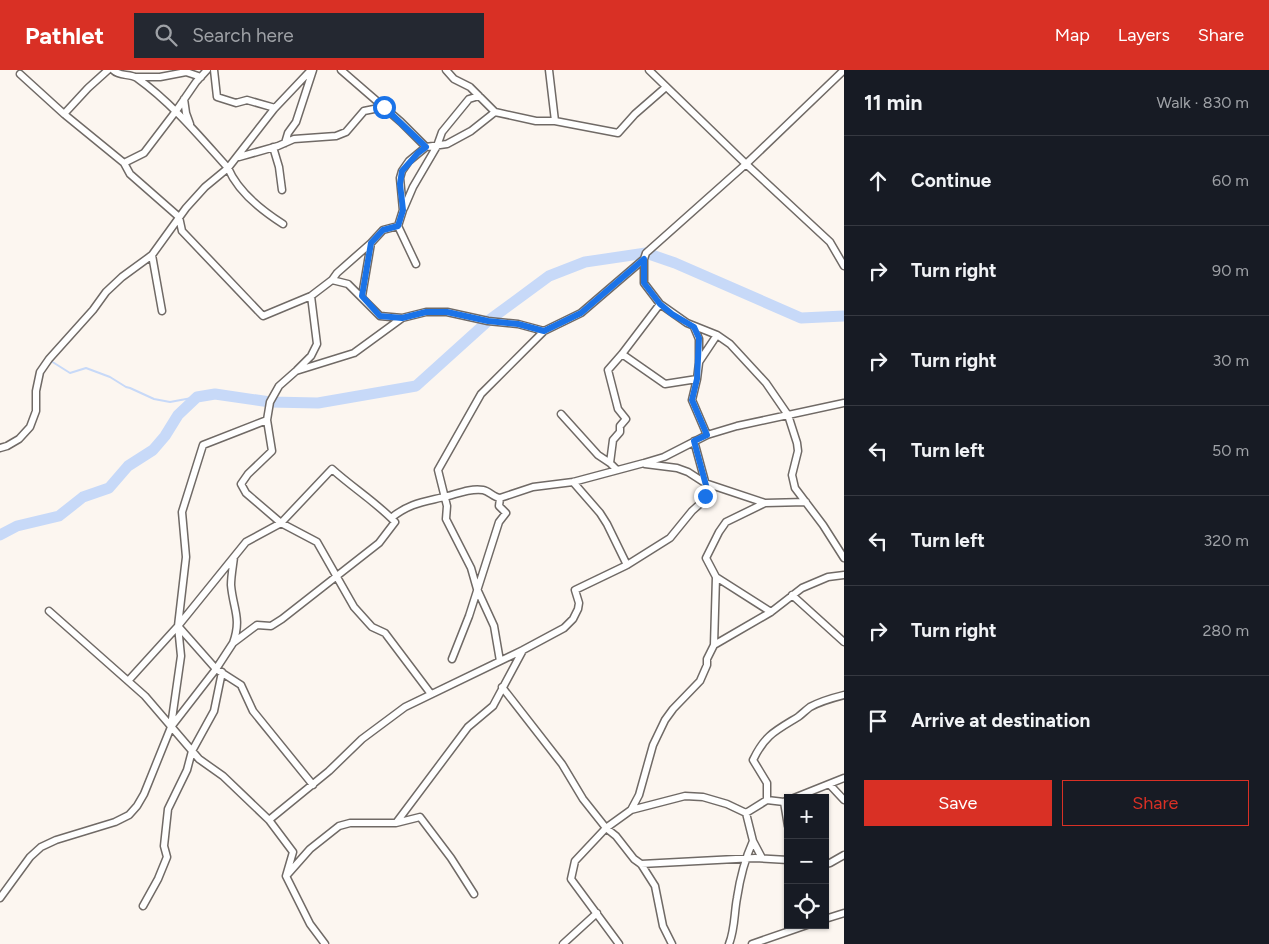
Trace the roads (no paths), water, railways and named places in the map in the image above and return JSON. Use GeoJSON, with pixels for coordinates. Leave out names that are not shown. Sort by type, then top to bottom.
{"type":"FeatureCollection","features":[{"type":"Feature","properties":{"kind":"street"},"geometry":{"type":"LineString","coordinates":[[64,114],[108,70]]}},
{"type":"Feature","properties":{"kind":"street"},"geometry":{"type":"LineString","coordinates":[[112,70],[117,74],[136,77],[186,72],[201,76]]}},
{"type":"Feature","properties":{"kind":"street"},"geometry":{"type":"LineString","coordinates":[[124,163],[144,153],[207,70]]}},
{"type":"Feature","properties":{"kind":"street"},"geometry":{"type":"LineString","coordinates":[[214,70],[217,97],[236,103],[247,100],[275,108]]}},
{"type":"Feature","properties":{"kind":"street"},"geometry":{"type":"LineString","coordinates":[[0,448],[19,439],[30,427],[36,411],[36,391],[40,372],[49,359],[93,310],[106,292],[122,277],[152,255],[179,217],[205,186],[228,168],[275,108],[312,70]]}},
{"type":"Feature","properties":{"kind":"street"},"geometry":{"type":"LineString","coordinates":[[284,143],[296,122],[312,70]]}},
{"type":"Feature","properties":{"kind":"street"},"geometry":{"type":"LineString","coordinates":[[341,70],[426,147]]}},
{"type":"Feature","properties":{"kind":"street"},"geometry":{"type":"LineString","coordinates":[[446,70],[454,78],[470,87],[495,112],[536,120],[555,120],[618,133],[635,114],[666,87]]}},
{"type":"Feature","properties":{"kind":"street"},"geometry":{"type":"LineString","coordinates":[[549,70],[555,120]]}},
{"type":"Feature","properties":{"kind":"street"},"geometry":{"type":"LineString","coordinates":[[649,70],[830,242],[844,266]]}},
{"type":"Feature","properties":{"kind":"street"},"geometry":{"type":"LineString","coordinates":[[844,70],[746,164],[646,253],[644,259],[644,283],[660,304],[672,314],[694,327],[717,335],[730,344],[766,383],[788,415],[798,452],[792,481],[844,558]]}},
{"type":"Feature","properties":{"kind":"street"},"geometry":{"type":"LineString","coordinates":[[20,74],[64,114],[124,163],[130,174],[179,217],[182,231],[263,316],[311,296],[332,280],[383,230],[398,226]]}},
{"type":"Feature","properties":{"kind":"street"},"geometry":{"type":"LineString","coordinates":[[136,77],[176,111],[228,168],[232,178],[251,200],[283,224]]}},
{"type":"Feature","properties":{"kind":"street"},"geometry":{"type":"LineString","coordinates":[[416,264],[398,226],[403,210],[413,187],[437,146],[442,132],[468,99],[479,96]]}},
{"type":"Feature","properties":{"kind":"street"},"geometry":{"type":"LineString","coordinates":[[184,99],[191,128]]}},
{"type":"Feature","properties":{"kind":"street"},"geometry":{"type":"LineString","coordinates":[[238,157],[294,139],[336,136],[346,132],[364,111],[384,107]]}},
{"type":"Feature","properties":{"kind":"street"},"geometry":{"type":"LineString","coordinates":[[403,210],[400,184],[402,171],[418,153],[426,147],[446,144],[471,131],[495,112]]}},
{"type":"Feature","properties":{"kind":"street"},"geometry":{"type":"LineString","coordinates":[[272,147],[279,166],[282,190]]}},
{"type":"Feature","properties":{"kind":"street"},"geometry":{"type":"LineString","coordinates":[[362,296],[371,243]]}},
{"type":"Feature","properties":{"kind":"street"},"geometry":{"type":"LineString","coordinates":[[152,255],[162,311]]}},
{"type":"Feature","properties":{"kind":"street"},"geometry":{"type":"LineString","coordinates":[[500,661],[494,626],[477,589],[471,568],[446,519],[448,506],[438,470],[481,394],[544,331],[581,313],[644,259]]}},
{"type":"Feature","properties":{"kind":"street"},"geometry":{"type":"LineString","coordinates":[[332,280],[348,284],[380,316],[402,318],[426,312],[447,312],[488,321],[518,324],[544,331]]}},
{"type":"Feature","properties":{"kind":"street"},"geometry":{"type":"LineString","coordinates":[[311,296],[317,344],[311,356],[279,386],[270,402],[268,420],[272,451],[248,474],[241,484],[246,493],[281,523],[317,542],[354,607],[372,627],[385,634],[431,694]]}},
{"type":"Feature","properties":{"kind":"street"},"geometry":{"type":"LineString","coordinates":[[610,463],[613,440],[620,432],[620,426],[626,419],[618,409],[608,370],[660,304]]}},
{"type":"Feature","properties":{"kind":"street"},"geometry":{"type":"LineString","coordinates":[[296,371],[354,353],[402,318]]}},
{"type":"Feature","properties":{"kind":"street"},"geometry":{"type":"LineString","coordinates":[[694,327],[699,338],[699,363],[692,400],[707,435]]}},
{"type":"Feature","properties":{"kind":"street"},"geometry":{"type":"LineString","coordinates":[[699,363],[717,335]]}},
{"type":"Feature","properties":{"kind":"street"},"geometry":{"type":"LineString","coordinates":[[622,354],[665,384],[697,379]]}},
{"type":"Feature","properties":{"kind":"street"},"geometry":{"type":"LineString","coordinates":[[391,518],[400,511],[421,501],[470,490],[484,490],[494,497],[500,498],[534,487],[573,482],[664,457],[707,435],[737,426],[844,403]]}},
{"type":"Feature","properties":{"kind":"street"},"geometry":{"type":"LineString","coordinates":[[561,414],[598,455],[617,470]]}},
{"type":"Feature","properties":{"kind":"street"},"geometry":{"type":"LineString","coordinates":[[0,898],[30,857],[41,847],[56,840],[115,822],[129,815],[144,794],[171,727],[181,656],[178,626],[186,557],[182,512],[203,445],[268,420]]}},
{"type":"Feature","properties":{"kind":"street"},"geometry":{"type":"LineString","coordinates":[[269,820],[313,785],[369,734],[405,707],[564,628],[573,619],[579,603],[575,590],[628,565],[670,538],[702,502],[707,489],[694,441]]}},
{"type":"Feature","properties":{"kind":"street"},"geometry":{"type":"LineString","coordinates":[[644,463],[653,466],[677,468],[688,472],[705,483],[766,503],[806,502]]}},
{"type":"Feature","properties":{"kind":"street"},"geometry":{"type":"LineString","coordinates":[[128,681],[178,626],[246,542],[281,523],[332,469],[377,504],[395,522],[379,543],[282,619],[271,626],[257,625],[233,643]]}},
{"type":"Feature","properties":{"kind":"street"},"geometry":{"type":"LineString","coordinates":[[573,482],[608,524],[628,565]]}},
{"type":"Feature","properties":{"kind":"street"},"geometry":{"type":"LineString","coordinates":[[452,659],[469,616],[499,522],[506,513],[499,506],[500,498]]}},
{"type":"Feature","properties":{"kind":"street"},"geometry":{"type":"LineString","coordinates":[[631,810],[639,795],[653,745],[665,720],[672,709],[700,682],[707,665],[707,658],[714,645],[716,577],[706,558],[726,522],[766,503]]}},
{"type":"Feature","properties":{"kind":"street"},"geometry":{"type":"LineString","coordinates":[[171,727],[219,671],[233,643],[237,632],[238,614],[231,583],[235,556]]}},
{"type":"Feature","properties":{"kind":"street"},"geometry":{"type":"LineString","coordinates":[[714,645],[771,612],[802,588],[828,577],[844,575]]}},
{"type":"Feature","properties":{"kind":"street"},"geometry":{"type":"LineString","coordinates":[[716,577],[771,612]]}},
{"type":"Feature","properties":{"kind":"street"},"geometry":{"type":"LineString","coordinates":[[792,595],[844,642]]}},
{"type":"Feature","properties":{"kind":"street"},"geometry":{"type":"LineString","coordinates":[[50,611],[145,696],[192,751],[269,820],[293,852],[286,876],[310,924],[325,944]]}},
{"type":"Feature","properties":{"kind":"street"},"geometry":{"type":"LineString","coordinates":[[178,626],[219,671],[241,685],[253,711],[313,785]]}},
{"type":"Feature","properties":{"kind":"street"},"geometry":{"type":"LineString","coordinates":[[396,823],[468,727],[492,706],[523,650]]}},
{"type":"Feature","properties":{"kind":"street"},"geometry":{"type":"LineString","coordinates":[[143,906],[158,879],[167,857],[164,846],[168,809],[187,770],[192,751],[214,711],[219,671]]}},
{"type":"Feature","properties":{"kind":"street"},"geometry":{"type":"LineString","coordinates":[[502,687],[562,764],[584,799],[606,828],[616,836],[634,859],[642,864],[656,886],[663,926],[672,944]]}},
{"type":"Feature","properties":{"kind":"street"},"geometry":{"type":"LineString","coordinates":[[767,800],[767,783],[753,760],[761,743],[781,726],[800,716],[808,708],[844,695]]}},
{"type":"Feature","properties":{"kind":"street"},"geometry":{"type":"LineString","coordinates":[[805,794],[844,778]]}},
{"type":"Feature","properties":{"kind":"street"},"geometry":{"type":"LineString","coordinates":[[830,785],[844,800]]}},
{"type":"Feature","properties":{"kind":"street"},"geometry":{"type":"LineString","coordinates":[[619,944],[571,879],[575,861],[606,828],[631,810],[686,796],[703,797],[746,813]]}},
{"type":"Feature","properties":{"kind":"street"},"geometry":{"type":"LineString","coordinates":[[746,813],[767,800],[784,801]]}},
{"type":"Feature","properties":{"kind":"street"},"geometry":{"type":"LineString","coordinates":[[746,813],[753,841],[762,858]]}},
{"type":"Feature","properties":{"kind":"street"},"geometry":{"type":"LineString","coordinates":[[286,876],[310,849],[339,826],[350,823],[396,823],[420,817],[451,858],[474,894]]}},
{"type":"Feature","properties":{"kind":"street"},"geometry":{"type":"LineString","coordinates":[[729,944],[734,932],[736,900],[746,858],[753,841]]}},
{"type":"Feature","properties":{"kind":"street"},"geometry":{"type":"LineString","coordinates":[[829,863],[844,855]]}},
{"type":"Feature","properties":{"kind":"street"},"geometry":{"type":"LineString","coordinates":[[642,864],[746,858],[784,860]]}},
{"type":"Feature","properties":{"kind":"street"},"geometry":{"type":"LineString","coordinates":[[563,944],[597,913]]}},
{"type":"Feature","properties":{"kind":"street"},"geometry":{"type":"LineString","coordinates":[[829,918],[844,913]]}},
{"type":"Feature","properties":{"kind":"street"},"geometry":{"type":"LineString","coordinates":[[752,944],[795,929]]}},
{"type":"Feature","properties":{"kind":"waterway"},"geometry":{"type":"LineString","coordinates":[[0,535],[17,526],[59,516],[83,497],[109,488],[128,466],[153,450],[165,436],[178,415],[197,397],[215,394],[270,402],[318,403],[416,386],[488,321],[549,276],[585,262],[646,253],[675,263],[801,318],[844,316]]}},
{"type":"Feature","properties":{"kind":"waterway"},"geometry":{"type":"LineString","coordinates":[[51,361],[70,373],[86,368],[110,377],[126,387],[154,399],[170,402],[197,397]]}}]}
